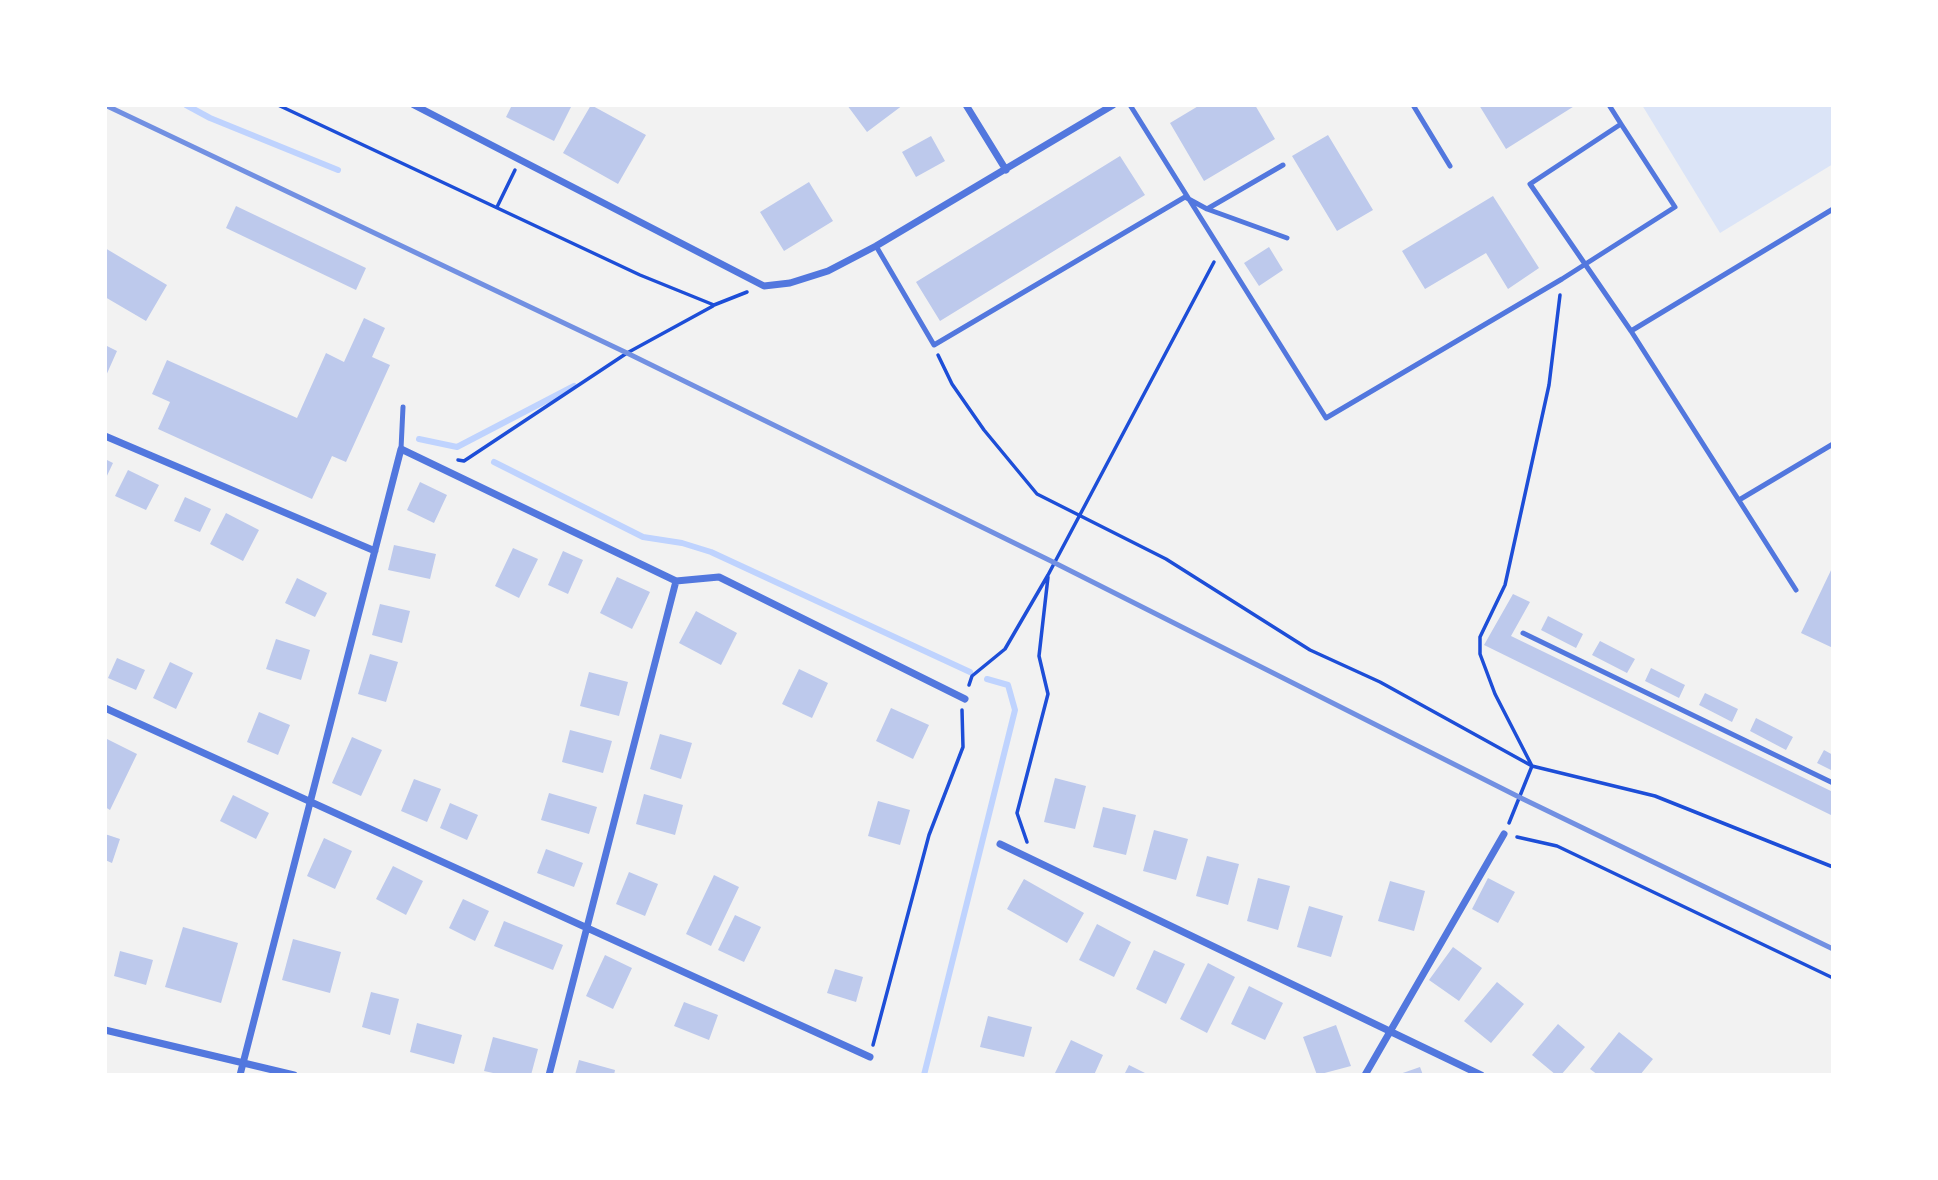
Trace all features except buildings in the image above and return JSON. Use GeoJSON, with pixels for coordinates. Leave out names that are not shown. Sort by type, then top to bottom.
{"type":"FeatureCollection","features":[{"type":"Feature","properties":{"kind":"street"},"geometry":{"type":"LineString","coordinates":[[414,105],[764,286],[790,283],[828,271],[876,246],[1113,105]]}},
{"type":"Feature","properties":{"kind":"street"},"geometry":{"type":"LineString","coordinates":[[966,105],[1006,170]]}},
{"type":"Feature","properties":{"kind":"street"},"geometry":{"type":"LineString","coordinates":[[105,436],[375,551]]}},
{"type":"Feature","properties":{"kind":"street"},"geometry":{"type":"LineString","coordinates":[[240,1075],[401,449],[676,581],[719,577],[965,699]]}},
{"type":"Feature","properties":{"kind":"street"},"geometry":{"type":"LineString","coordinates":[[549,1075],[676,581]]}},
{"type":"Feature","properties":{"kind":"street"},"geometry":{"type":"LineString","coordinates":[[105,708],[588,926],[870,1057]]}},
{"type":"Feature","properties":{"kind":"street"},"geometry":{"type":"LineString","coordinates":[[1365,1075],[1388,1030],[1504,834]]}},
{"type":"Feature","properties":{"kind":"street"},"geometry":{"type":"LineString","coordinates":[[1000,844],[1481,1075]]}},
{"type":"Feature","properties":{"kind":"street"},"geometry":{"type":"LineString","coordinates":[[105,1030],[294,1075]]}},
{"type":"Feature","properties":{"kind":"lane"},"geometry":{"type":"LineString","coordinates":[[1130,105],[1185,197],[1326,418],[1562,279],[1675,207],[1609,105]]}},
{"type":"Feature","properties":{"kind":"lane"},"geometry":{"type":"LineString","coordinates":[[1413,105],[1450,166]]}},
{"type":"Feature","properties":{"kind":"lane"},"geometry":{"type":"LineString","coordinates":[[1621,124],[1530,184],[1631,331],[1796,590]]}},
{"type":"Feature","properties":{"kind":"lane"},"geometry":{"type":"LineString","coordinates":[[1206,209],[1283,165]]}},
{"type":"Feature","properties":{"kind":"lane"},"geometry":{"type":"LineString","coordinates":[[1185,197],[1206,209],[1287,238]]}},
{"type":"Feature","properties":{"kind":"lane"},"geometry":{"type":"LineString","coordinates":[[876,246],[934,345],[1185,197]]}},
{"type":"Feature","properties":{"kind":"lane"},"geometry":{"type":"LineString","coordinates":[[1631,331],[1833,209]]}},
{"type":"Feature","properties":{"kind":"lane"},"geometry":{"type":"LineString","coordinates":[[401,449],[403,407]]}},
{"type":"Feature","properties":{"kind":"lane"},"geometry":{"type":"LineString","coordinates":[[1739,500],[1833,444]]}},
{"type":"Feature","properties":{"kind":"lane"},"geometry":{"type":"LineString","coordinates":[[1523,634],[1833,783]]}},
{"type":"Feature","properties":{"kind":"path"},"geometry":{"type":"LineString","coordinates":[[278,105],[640,275],[714,305]]}},
{"type":"Feature","properties":{"kind":"path"},"geometry":{"type":"LineString","coordinates":[[497,207],[521,159]]}},
{"type":"Feature","properties":{"kind":"path"},"geometry":{"type":"LineString","coordinates":[[870,1057],[929,835],[963,747],[962,708],[972,676],[1005,649],[1080,518],[1220,251]]}},
{"type":"Feature","properties":{"kind":"path"},"geometry":{"type":"LineString","coordinates":[[1562,279],[1549,385],[1505,585],[1480,637],[1480,654],[1495,694],[1531,766],[1521,798],[1504,834],[1556,846],[1833,978]]}},
{"type":"Feature","properties":{"kind":"path"},"geometry":{"type":"LineString","coordinates":[[452,459],[464,461],[627,353],[714,305],[764,286]]}},
{"type":"Feature","properties":{"kind":"path"},"geometry":{"type":"LineString","coordinates":[[934,345],[951,384],[1037,494],[1166,559],[1310,650],[1380,682],[1531,766],[1655,796],[1833,867]]}},
{"type":"Feature","properties":{"kind":"path"},"geometry":{"type":"LineString","coordinates":[[1033,860],[1017,813],[1048,694],[1039,656],[1048,575]]}},
{"type":"Feature","properties":{"kind":"shaded area"},"geometry":{"type":"Polygon","coordinates":[[[1642,105],[1833,105],[1833,164],[1720,233],[1642,105]]]}},
{"type":"Feature","properties":{"kind":"waterway"},"geometry":{"type":"LineString","coordinates":[[186,105],[210,118],[338,170]]}},
{"type":"Feature","properties":{"kind":"waterway"},"geometry":{"type":"LineString","coordinates":[[419,439],[457,447],[574,386]]}},
{"type":"Feature","properties":{"kind":"waterway"},"geometry":{"type":"LineString","coordinates":[[494,462],[643,537],[682,543],[711,552],[970,672]]}},
{"type":"Feature","properties":{"kind":"waterway"},"geometry":{"type":"LineString","coordinates":[[924,1075],[1015,710],[1008,685],[987,679]]}},
{"type":"Feature","properties":{"kind":"railway"},"geometry":{"type":"LineString","coordinates":[[105,105],[627,353],[1053,562],[1521,798],[1833,949]]}}]}
